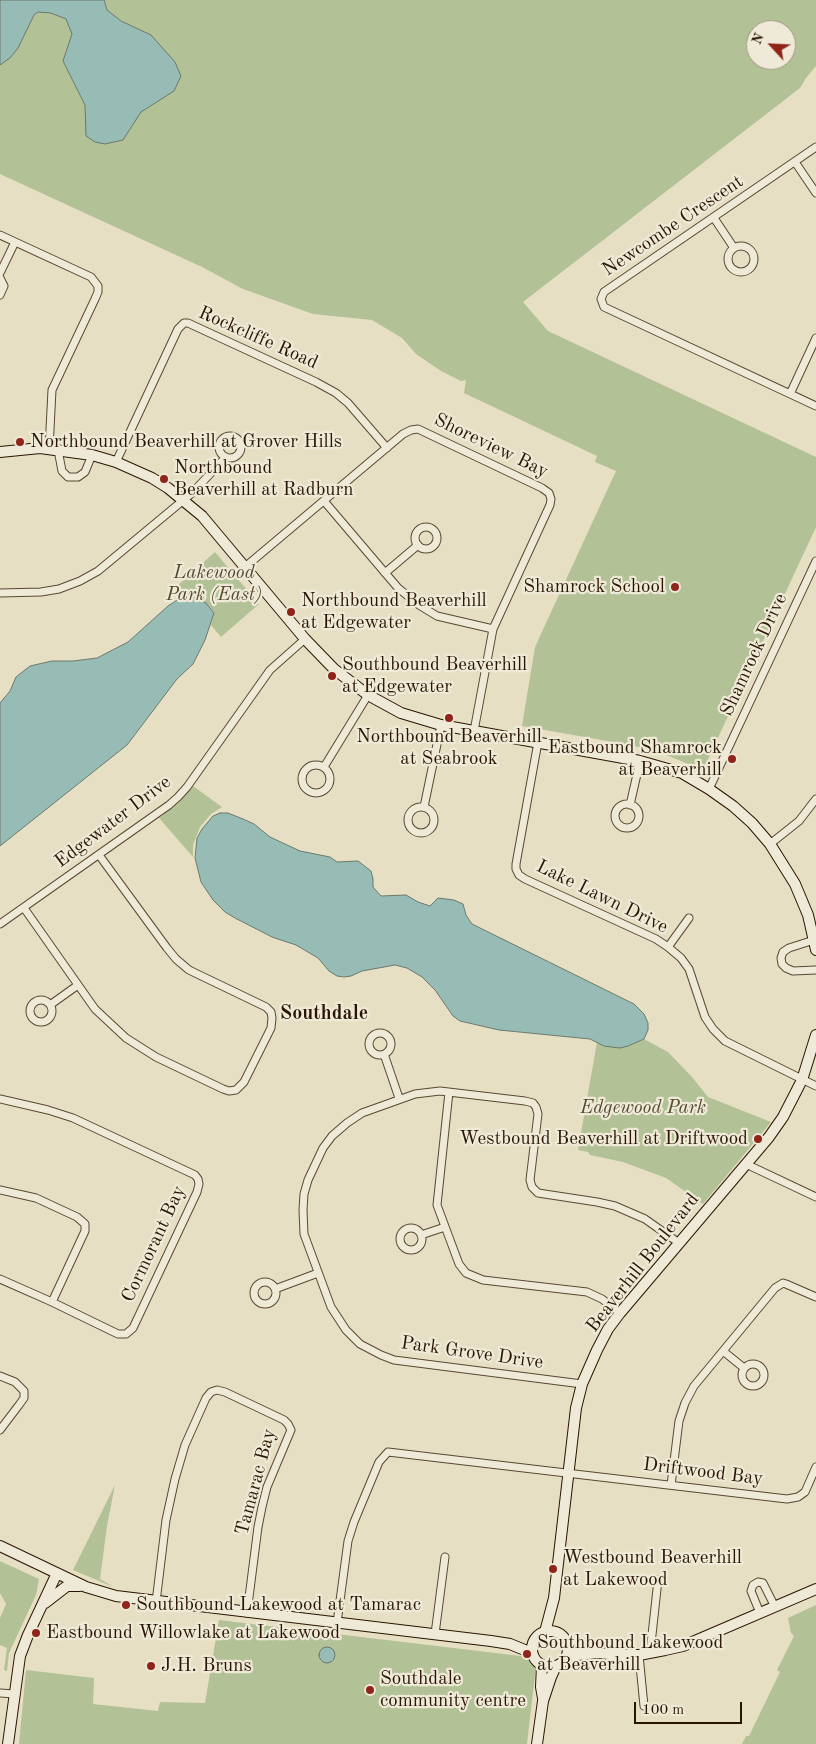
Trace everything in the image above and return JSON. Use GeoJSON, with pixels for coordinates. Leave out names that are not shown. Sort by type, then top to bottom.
{"type":"FeatureCollection","features":[{"type":"Feature","properties":{"kind":"street","name":"Newcombe Crescent"},"geometry":{"type":"LineString","coordinates":[[816,147],[604,292],[601,299],[604,307],[816,406]]}},
{"type":"Feature","properties":{"kind":"street"},"geometry":{"type":"LineString","coordinates":[[795,162],[816,193]]}},
{"type":"Feature","properties":{"kind":"street"},"geometry":{"type":"LineString","coordinates":[[714,218],[734,248]]}},
{"type":"Feature","properties":{"kind":"street"},"geometry":{"type":"LineString","coordinates":[[0,235],[91,277],[98,286],[95,300],[52,390],[53,450],[62,471],[68,477],[78,477],[85,472],[92,455]]}},
{"type":"Feature","properties":{"kind":"street"},"geometry":{"type":"LineString","coordinates":[[0,273],[14,242]]}},
{"type":"Feature","properties":{"kind":"street"},"geometry":{"type":"LineString","coordinates":[[0,278],[4,290],[0,295]]}},
{"type":"Feature","properties":{"kind":"street","name":"Rockcliffe Road"},"geometry":{"type":"LineString","coordinates":[[116,462],[178,328],[184,323],[188,323],[336,393],[348,403],[387,448]]}},
{"type":"Feature","properties":{"kind":"street"},"geometry":{"type":"LineString","coordinates":[[790,394],[816,338]]}},
{"type":"Feature","properties":{"kind":"street","name":"Shoreview Bay"},"geometry":{"type":"LineString","coordinates":[[245,567],[403,434],[411,430],[418,429],[542,488],[551,498],[550,505],[493,630],[474,731]]}},
{"type":"Feature","properties":{"kind":"street"},"geometry":{"type":"LineString","coordinates":[[0,452],[21,449],[53,450],[92,455],[116,462],[152,478],[202,516],[305,639],[334,669],[368,695],[402,713],[441,725],[640,761],[682,774],[709,789],[733,806],[752,823],[770,844],[812,913],[815,945],[789,948],[783,952],[780,958],[782,964],[793,971],[816,970]]}},
{"type":"Feature","properties":{"kind":"street"},"geometry":{"type":"LineString","coordinates":[[0,593],[41,592],[59,589],[80,581],[98,570],[183,500],[203,483],[226,458]]}},
{"type":"Feature","properties":{"kind":"street"},"geometry":{"type":"LineString","coordinates":[[324,501],[398,588],[419,605],[437,616],[493,630]]}},
{"type":"Feature","properties":{"kind":"street"},"geometry":{"type":"LineString","coordinates":[[385,573],[418,546]]}},
{"type":"Feature","properties":{"kind":"street","name":"Shamrock Drive"},"geometry":{"type":"LineString","coordinates":[[709,789],[816,561]]}},
{"type":"Feature","properties":{"kind":"street","name":"Edgewater Drive"},"geometry":{"type":"LineString","coordinates":[[0,924],[169,805],[178,796],[270,670],[305,639]]}},
{"type":"Feature","properties":{"kind":"street"},"geometry":{"type":"LineString","coordinates":[[324,767],[368,695]]}},
{"type":"Feature","properties":{"kind":"street"},"geometry":{"type":"LineString","coordinates":[[424,807],[441,725]]}},
{"type":"Feature","properties":{"kind":"street","name":"Lake Lawn Drive"},"geometry":{"type":"LineString","coordinates":[[538,742],[516,864],[519,875],[656,939],[668,947],[681,958],[692,975],[705,1017],[719,1035],[734,1047],[816,1086]]}},
{"type":"Feature","properties":{"kind":"street"},"geometry":{"type":"LineString","coordinates":[[630,804],[640,761]]}},
{"type":"Feature","properties":{"kind":"street"},"geometry":{"type":"LineString","coordinates":[[770,844],[799,821],[816,800]]}},
{"type":"Feature","properties":{"kind":"street"},"geometry":{"type":"LineString","coordinates":[[24,908],[78,985],[108,1023],[142,1050],[229,1091],[236,1090],[244,1082],[270,1028],[271,1012],[189,970],[176,959],[99,855]]}},
{"type":"Feature","properties":{"kind":"street"},"geometry":{"type":"LineString","coordinates":[[668,947],[689,918]]}},
{"type":"Feature","properties":{"kind":"street"},"geometry":{"type":"LineString","coordinates":[[50,1005],[78,985]]}},
{"type":"Feature","properties":{"kind":"street","name":"Beaverhill Boulevard"},"geometry":{"type":"LineString","coordinates":[[545,1632],[554,1598],[576,1408],[582,1384],[597,1350],[608,1329],[620,1313],[746,1164],[783,1117],[802,1080],[816,1035]]}},
{"type":"Feature","properties":{"kind":"street"},"geometry":{"type":"LineString","coordinates":[[384,1054],[399,1098]]}},
{"type":"Feature","properties":{"kind":"street","name":"Park Grove Drive"},"geometry":{"type":"LineString","coordinates":[[582,1384],[394,1360],[360,1344],[346,1330],[331,1307],[304,1234],[304,1194],[323,1148],[332,1136],[362,1113],[399,1098],[433,1091],[533,1103],[538,1114],[530,1180],[532,1187],[538,1193],[615,1206],[645,1219],[679,1243]]}},
{"type":"Feature","properties":{"kind":"street"},"geometry":{"type":"LineString","coordinates":[[449,1092],[437,1196],[445,1227],[459,1264],[466,1273],[474,1277],[587,1292],[602,1299],[620,1313]]}},
{"type":"Feature","properties":{"kind":"street","name":"Cormorant Bay"},"geometry":{"type":"LineString","coordinates":[[0,1099],[65,1115],[186,1171],[198,1179],[199,1184],[197,1192],[130,1332],[122,1335],[118,1334],[0,1279]]}},
{"type":"Feature","properties":{"kind":"street"},"geometry":{"type":"LineString","coordinates":[[746,1164],[816,1197]]}},
{"type":"Feature","properties":{"kind":"street"},"geometry":{"type":"LineString","coordinates":[[0,1190],[36,1198],[77,1217],[85,1224],[85,1231],[52,1302]]}},
{"type":"Feature","properties":{"kind":"street"},"geometry":{"type":"LineString","coordinates":[[422,1235],[445,1227]]}},
{"type":"Feature","properties":{"kind":"street"},"geometry":{"type":"LineString","coordinates":[[275,1289],[318,1273]]}},
{"type":"Feature","properties":{"kind":"street"},"geometry":{"type":"LineString","coordinates":[[671,1485],[679,1421],[685,1403],[694,1386],[775,1288],[786,1284],[816,1297]]}},
{"type":"Feature","properties":{"kind":"street"},"geometry":{"type":"LineString","coordinates":[[723,1351],[744,1368]]}},
{"type":"Feature","properties":{"kind":"street"},"geometry":{"type":"LineString","coordinates":[[0,1376],[15,1382],[24,1391],[24,1398],[0,1430]]}},
{"type":"Feature","properties":{"kind":"street","name":"Tamarac Bay"},"geometry":{"type":"LineString","coordinates":[[156,1602],[166,1520],[175,1479],[185,1446],[206,1398],[211,1392],[216,1390],[225,1392],[284,1420],[291,1430],[267,1487],[262,1507],[247,1613]]}},
{"type":"Feature","properties":{"kind":"street","name":"Driftwood Bay"},"geometry":{"type":"LineString","coordinates":[[337,1623],[348,1541],[378,1462],[388,1452],[787,1499],[798,1497],[805,1492],[816,1467]]}},
{"type":"Feature","properties":{"kind":"street"},"geometry":{"type":"LineString","coordinates":[[0,1546],[86,1587],[116,1596],[510,1644],[532,1653]]}},
{"type":"Feature","properties":{"kind":"street"},"geometry":{"type":"LineString","coordinates":[[435,1634],[445,1557]]}},
{"type":"Feature","properties":{"kind":"street"},"geometry":{"type":"LineString","coordinates":[[8,1744],[20,1656],[58,1573]]}},
{"type":"Feature","properties":{"kind":"street"},"geometry":{"type":"LineString","coordinates":[[650,1653],[658,1580]]}},
{"type":"Feature","properties":{"kind":"street"},"geometry":{"type":"LineString","coordinates":[[760,1613],[751,1591],[753,1585],[758,1582],[763,1583],[775,1607]]}},
{"type":"Feature","properties":{"kind":"street"},"geometry":{"type":"LineString","coordinates":[[43,1605],[67,1586],[86,1587]]}},
{"type":"Feature","properties":{"kind":"street"},"geometry":{"type":"LineString","coordinates":[[568,1656],[597,1653],[639,1655],[683,1646],[816,1589]]}},
{"type":"Feature","properties":{"kind":"street","name":"Beaverhill Boulevard"},"geometry":{"type":"LineString","coordinates":[[554,1598],[558,1632]]}},
{"type":"Feature","properties":{"kind":"street"},"geometry":{"type":"LineString","coordinates":[[510,1644],[535,1639],[545,1632],[558,1632],[567,1643],[569,1649],[568,1656],[556,1666],[542,1666],[534,1659],[532,1653],[532,1645],[535,1639]]}},
{"type":"Feature","properties":{"kind":"street"},"geometry":{"type":"LineString","coordinates":[[567,1643],[597,1653]]}},
{"type":"Feature","properties":{"kind":"street"},"geometry":{"type":"LineString","coordinates":[[639,1655],[644,1706]]}},
{"type":"Feature","properties":{"kind":"street"},"geometry":{"type":"LineString","coordinates":[[542,1666],[541,1687],[543,1701]]}},
{"type":"Feature","properties":{"kind":"street"},"geometry":{"type":"LineString","coordinates":[[537,1744],[543,1701],[556,1666]]}},
{"type":"Feature","properties":{"kind":"street"},"geometry":{"type":"LineString","coordinates":[[0,1693],[14,1694]]}},
{"type":"Feature","properties":{"kind":"green space"},"geometry":{"type":"Polygon","coordinates":[[[0,0],[816,0],[816,66],[800,88],[523,302],[548,331],[816,457],[816,527],[703,770],[659,752],[522,726],[535,647],[616,471],[595,462],[597,456],[464,393],[466,380],[461,381],[441,371],[416,354],[402,338],[372,320],[313,314],[243,289],[202,267],[0,174],[0,0]]]}},
{"type":"Feature","properties":{"kind":"green space","name":"Lakewood Park (East)"},"geometry":{"type":"Polygon","coordinates":[[[215,552],[259,604],[221,637],[211,625],[214,612],[206,603],[193,597],[185,596],[177,586],[215,552]]]}},
{"type":"Feature","properties":{"kind":"green space"},"geometry":{"type":"Polygon","coordinates":[[[193,786],[222,807],[211,814],[200,827],[193,845],[193,857],[159,818],[177,804],[193,786]]]}},
{"type":"Feature","properties":{"kind":"green space","name":"Edgewood Park"},"geometry":{"type":"Polygon","coordinates":[[[644,1039],[668,1052],[708,1097],[771,1122],[703,1204],[666,1178],[623,1162],[590,1155],[588,1152],[578,1150],[597,1042],[604,1046],[628,1046],[644,1039]]]}},
{"type":"Feature","properties":{"kind":"green space"},"geometry":{"type":"Polygon","coordinates":[[[115,1485],[100,1579],[111,1586],[73,1570],[115,1485]]]}},
{"type":"Feature","properties":{"kind":"green space"},"geometry":{"type":"Polygon","coordinates":[[[0,1561],[39,1579],[36,1595],[9,1653],[7,1671],[4,1670],[7,1648],[0,1645],[0,1618],[6,1604],[0,1593],[0,1561]]]}},
{"type":"Feature","properties":{"kind":"green space"},"geometry":{"type":"Polygon","coordinates":[[[816,1605],[816,1744],[742,1744],[746,1736],[749,1736],[780,1672],[777,1670],[794,1636],[791,1633],[788,1618],[816,1605]]]}},
{"type":"Feature","properties":{"kind":"green space","name":"Southdale community centre"},"geometry":{"type":"Polygon","coordinates":[[[219,1620],[529,1657],[536,1666],[527,1744],[19,1744],[26,1670],[94,1678],[93,1704],[158,1711],[160,1702],[205,1703],[219,1620]]]}},
{"type":"Feature","properties":{"kind":"water"},"geometry":{"type":"Polygon","coordinates":[[[0,0],[104,0],[107,10],[121,21],[151,35],[175,62],[181,76],[174,91],[141,112],[123,140],[105,144],[95,142],[86,136],[85,105],[63,61],[72,34],[66,19],[51,13],[38,12],[34,15],[18,48],[10,58],[0,65],[0,0]]]}},
{"type":"Feature","properties":{"kind":"water"},"geometry":{"type":"Polygon","coordinates":[[[183,596],[193,597],[206,603],[214,613],[205,640],[193,664],[177,679],[127,745],[0,846],[0,703],[10,691],[16,677],[30,666],[52,661],[97,658],[128,642],[168,606],[183,596]]]}},
{"type":"Feature","properties":{"kind":"water"},"geometry":{"type":"Polygon","coordinates":[[[220,813],[228,813],[254,824],[270,837],[300,851],[330,857],[337,862],[358,861],[371,871],[373,887],[381,896],[406,895],[430,906],[438,898],[454,900],[463,904],[466,915],[472,924],[634,1004],[644,1014],[648,1023],[648,1030],[644,1039],[620,1048],[604,1046],[590,1039],[499,1030],[460,1021],[453,1016],[435,990],[422,977],[407,968],[395,965],[362,971],[351,976],[337,976],[329,971],[318,958],[296,945],[272,937],[235,918],[225,912],[213,900],[201,882],[195,858],[197,838],[202,829],[213,816],[220,813]]]}},
{"type":"Feature","properties":{"kind":"water"},"geometry":{"type":"Polygon","coordinates":[[[324,1647],[330,1647],[335,1652],[333,1661],[324,1663],[319,1658],[319,1652],[324,1647]]]}},
{"type":"Feature","properties":{"kind":"place","name":"Northbound Beaverhill at Grover Hills"},"geometry":{"type":"Point","coordinates":[20,442]}},
{"type":"Feature","properties":{"kind":"place","name":"Northbound Beaverhill at Radburn"},"geometry":{"type":"Point","coordinates":[164,479]}},
{"type":"Feature","properties":{"kind":"place","name":"Shamrock School"},"geometry":{"type":"Point","coordinates":[675,587]}},
{"type":"Feature","properties":{"kind":"place","name":"Northbound Beaverhill at Edgewater"},"geometry":{"type":"Point","coordinates":[291,612]}},
{"type":"Feature","properties":{"kind":"place","name":"Southbound Beaverhill at Edgewater"},"geometry":{"type":"Point","coordinates":[332,676]}},
{"type":"Feature","properties":{"kind":"place","name":"Northbound Beaverhill at Seabrook"},"geometry":{"type":"Point","coordinates":[449,718]}},
{"type":"Feature","properties":{"kind":"place","name":"Eastbound Shamrock at Beaverhill"},"geometry":{"type":"Point","coordinates":[732,759]}},
{"type":"Feature","properties":{"kind":"place","name":"Westbound Beaverhill at Driftwood"},"geometry":{"type":"Point","coordinates":[758,1139]}},
{"type":"Feature","properties":{"kind":"place","name":"Westbound Beaverhill at Lakewood"},"geometry":{"type":"Point","coordinates":[553,1569]}},
{"type":"Feature","properties":{"kind":"place","name":"Southbound Lakewood at Tamarac"},"geometry":{"type":"Point","coordinates":[126,1605]}},
{"type":"Feature","properties":{"kind":"place","name":"Eastbound Willowlake at Lakewood"},"geometry":{"type":"Point","coordinates":[36,1633]}},
{"type":"Feature","properties":{"kind":"place","name":"Southbound Lakewood at Beaverhill"},"geometry":{"type":"Point","coordinates":[527,1654]}},
{"type":"Feature","properties":{"kind":"place","name":"J.H. Bruns"},"geometry":{"type":"Point","coordinates":[151,1666]}},
{"type":"Feature","properties":{"kind":"place","name":"Southdale community centre"},"geometry":{"type":"Point","coordinates":[370,1690]}},
{"type":"Feature","properties":{"kind":"district","name":"Southdale"},"geometry":{"type":"Point","coordinates":[324,1014]}}]}
